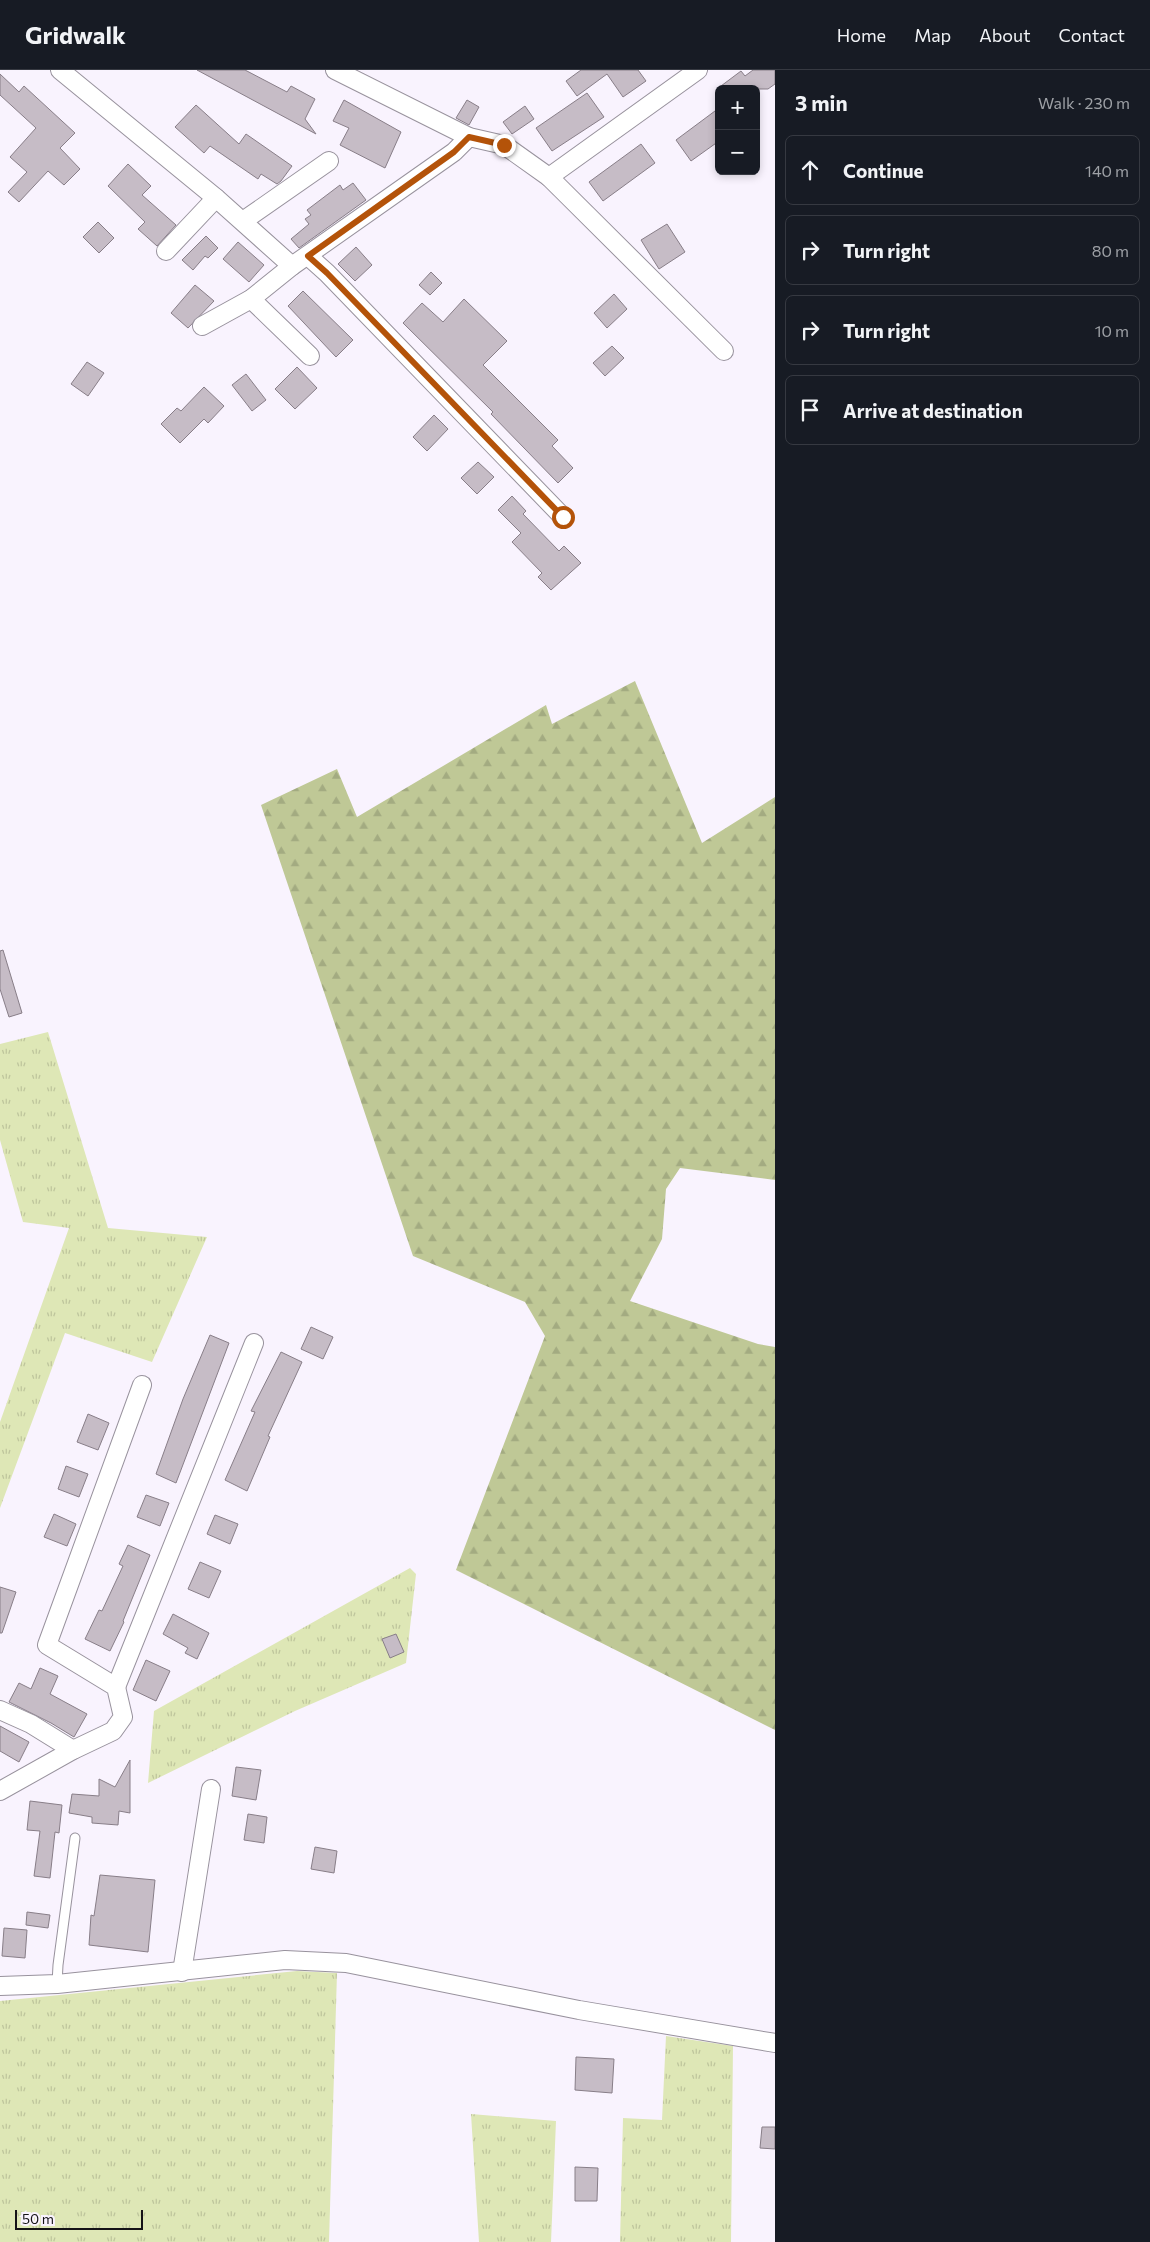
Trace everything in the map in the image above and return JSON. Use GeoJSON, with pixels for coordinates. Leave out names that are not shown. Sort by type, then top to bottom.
{"type":"FeatureCollection","features":[{"type":"Feature","properties":{"kind":"street"},"geometry":{"type":"LineString","coordinates":[[60,70],[216,198],[292,266]]}},
{"type":"Feature","properties":{"kind":"street"},"geometry":{"type":"LineString","coordinates":[[335,70],[469,137],[504,145],[549,177],[724,351]]}},
{"type":"Feature","properties":{"kind":"street"},"geometry":{"type":"LineString","coordinates":[[549,177],[698,70]]}},
{"type":"Feature","properties":{"kind":"street"},"geometry":{"type":"LineString","coordinates":[[202,326],[251,299],[292,266],[454,152],[469,137]]}},
{"type":"Feature","properties":{"kind":"street"},"geometry":{"type":"LineString","coordinates":[[243,221],[328,161]]}},
{"type":"Feature","properties":{"kind":"street"},"geometry":{"type":"LineString","coordinates":[[166,251],[216,198]]}},
{"type":"Feature","properties":{"kind":"street"},"geometry":{"type":"LineString","coordinates":[[308,256],[327,273],[563,517]]}},
{"type":"Feature","properties":{"kind":"street"},"geometry":{"type":"LineString","coordinates":[[251,299],[310,356]]}},
{"type":"Feature","properties":{"kind":"street"},"geometry":{"type":"LineString","coordinates":[[0,1792],[73,1750],[113,1731],[123,1717],[116,1687],[254,1343]]}},
{"type":"Feature","properties":{"kind":"street"},"geometry":{"type":"LineString","coordinates":[[116,1687],[47,1645],[142,1385]]}},
{"type":"Feature","properties":{"kind":"street"},"geometry":{"type":"LineString","coordinates":[[0,1710],[31,1724],[73,1750]]}},
{"type":"Feature","properties":{"kind":"street"},"geometry":{"type":"LineString","coordinates":[[182,1972],[211,1790]]}},
{"type":"Feature","properties":{"kind":"street"},"geometry":{"type":"LineString","coordinates":[[0,1986],[57,1984],[285,1960],[346,1963],[578,2010],[775,2044]]}},
{"type":"Feature","properties":{"kind":"lane"},"geometry":{"type":"LineString","coordinates":[[57,1984],[75,1838]]}},
{"type":"Feature","properties":{"kind":"green space"},"geometry":{"type":"Polygon","coordinates":[[[635,681],[702,843],[775,797],[775,1180],[680,1168],[666,1189],[662,1239],[630,1301],[758,1344],[775,1347],[775,1730],[456,1570],[545,1336],[525,1302],[413,1256],[261,805],[337,769],[357,817],[546,705],[552,724],[635,681]]]}},
{"type":"Feature","properties":{"kind":"green space"},"geometry":{"type":"Polygon","coordinates":[[[48,1032],[108,1228],[207,1237],[152,1362],[65,1333],[0,1508],[0,1422],[69,1228],[23,1222],[0,1140],[0,1044],[48,1032]]]}},
{"type":"Feature","properties":{"kind":"green space"},"geometry":{"type":"Polygon","coordinates":[[[410,1568],[416,1574],[406,1663],[295,1711],[148,1783],[154,1711],[410,1568]]]}},
{"type":"Feature","properties":{"kind":"green space"},"geometry":{"type":"Polygon","coordinates":[[[297,1971],[337,1973],[329,2242],[0,2242],[0,2001],[297,1971]]]}},
{"type":"Feature","properties":{"kind":"green space"},"geometry":{"type":"Polygon","coordinates":[[[666,2036],[733,2046],[731,2242],[620,2242],[623,2118],[662,2120],[666,2036]]]}},
{"type":"Feature","properties":{"kind":"green space"},"geometry":{"type":"Polygon","coordinates":[[[471,2114],[556,2121],[551,2242],[479,2242],[471,2114]]]}},
{"type":"Feature","properties":{"kind":"building"},"geometry":{"type":"Polygon","coordinates":[[[197,70],[245,70],[287,92],[291,86],[315,99],[305,119],[316,134],[197,70]]]}},
{"type":"Feature","properties":{"kind":"building"},"geometry":{"type":"Polygon","coordinates":[[[581,70],[638,70],[646,81],[623,97],[607,74],[577,96],[566,81],[581,70]]]}},
{"type":"Feature","properties":{"kind":"building"},"geometry":{"type":"Polygon","coordinates":[[[753,70],[775,70],[775,84],[768,89],[760,89],[760,85],[722,85],[741,71],[745,76],[753,70]]]}},
{"type":"Feature","properties":{"kind":"building"},"geometry":{"type":"Polygon","coordinates":[[[0,74],[19,92],[24,86],[75,133],[60,148],[80,169],[64,185],[48,171],[19,202],[8,192],[27,172],[10,157],[36,128],[0,95],[0,74]]]}},
{"type":"Feature","properties":{"kind":"building"},"geometry":{"type":"Polygon","coordinates":[[[587,93],[604,117],[552,151],[536,128],[587,93]]]}},
{"type":"Feature","properties":{"kind":"building"},"geometry":{"type":"Polygon","coordinates":[[[344,100],[401,132],[385,168],[340,145],[349,128],[333,121],[344,100]]]}},
{"type":"Feature","properties":{"kind":"building"},"geometry":{"type":"Polygon","coordinates":[[[467,100],[479,107],[469,125],[456,118],[467,100]]]}},
{"type":"Feature","properties":{"kind":"building"},"geometry":{"type":"Polygon","coordinates":[[[196,105],[239,144],[246,134],[292,166],[281,181],[277,184],[261,174],[258,179],[210,146],[204,153],[175,127],[196,105]]]}},
{"type":"Feature","properties":{"kind":"building"},"geometry":{"type":"Polygon","coordinates":[[[525,106],[534,119],[512,134],[503,122],[525,106]]]}},
{"type":"Feature","properties":{"kind":"building"},"geometry":{"type":"Polygon","coordinates":[[[715,111],[715,144],[691,161],[676,140],[715,111]]]}},
{"type":"Feature","properties":{"kind":"building"},"geometry":{"type":"Polygon","coordinates":[[[641,144],[655,163],[603,201],[589,182],[641,144]]]}},
{"type":"Feature","properties":{"kind":"building"},"geometry":{"type":"Polygon","coordinates":[[[128,164],[151,186],[142,195],[176,225],[157,246],[138,229],[145,222],[108,186],[128,164]]]}},
{"type":"Feature","properties":{"kind":"building"},"geometry":{"type":"Polygon","coordinates":[[[353,183],[366,200],[299,248],[291,239],[309,224],[305,219],[311,215],[307,210],[340,185],[343,190],[353,183]]]}},
{"type":"Feature","properties":{"kind":"building"},"geometry":{"type":"Polygon","coordinates":[[[98,222],[114,238],[99,253],[83,237],[98,222]]]}},
{"type":"Feature","properties":{"kind":"building"},"geometry":{"type":"Polygon","coordinates":[[[667,224],[685,252],[659,269],[641,240],[667,224]]]}},
{"type":"Feature","properties":{"kind":"building"},"geometry":{"type":"Polygon","coordinates":[[[206,236],[218,248],[208,258],[205,256],[193,270],[182,260],[206,236]]]}},
{"type":"Feature","properties":{"kind":"building"},"geometry":{"type":"Polygon","coordinates":[[[238,242],[264,265],[249,282],[223,259],[238,242]]]}},
{"type":"Feature","properties":{"kind":"building"},"geometry":{"type":"Polygon","coordinates":[[[356,247],[372,265],[355,281],[338,264],[356,247]]]}},
{"type":"Feature","properties":{"kind":"building"},"geometry":{"type":"Polygon","coordinates":[[[431,272],[442,283],[430,295],[419,285],[431,272]]]}},
{"type":"Feature","properties":{"kind":"building"},"geometry":{"type":"Polygon","coordinates":[[[195,285],[214,301],[188,328],[171,313],[195,285]]]}},
{"type":"Feature","properties":{"kind":"building"},"geometry":{"type":"Polygon","coordinates":[[[303,291],[353,340],[336,357],[288,306],[303,291]]]}},
{"type":"Feature","properties":{"kind":"building"},"geometry":{"type":"Polygon","coordinates":[[[614,294],[627,309],[607,328],[594,313],[614,294]]]}},
{"type":"Feature","properties":{"kind":"building"},"geometry":{"type":"Polygon","coordinates":[[[464,299],[507,341],[483,365],[558,440],[552,446],[573,468],[558,483],[491,414],[493,412],[403,323],[422,303],[443,322],[464,299]]]}},
{"type":"Feature","properties":{"kind":"building"},"geometry":{"type":"Polygon","coordinates":[[[612,346],[624,358],[605,376],[593,363],[612,346]]]}},
{"type":"Feature","properties":{"kind":"building"},"geometry":{"type":"Polygon","coordinates":[[[87,362],[104,373],[88,396],[71,384],[87,362]]]}},
{"type":"Feature","properties":{"kind":"building"},"geometry":{"type":"Polygon","coordinates":[[[297,367],[317,388],[295,409],[275,389],[297,367]]]}},
{"type":"Feature","properties":{"kind":"building"},"geometry":{"type":"Polygon","coordinates":[[[246,374],[266,400],[252,411],[232,385],[246,374]]]}},
{"type":"Feature","properties":{"kind":"building"},"geometry":{"type":"Polygon","coordinates":[[[204,387],[224,406],[208,423],[204,419],[180,443],[161,424],[177,408],[181,411],[204,387]]]}},
{"type":"Feature","properties":{"kind":"building"},"geometry":{"type":"Polygon","coordinates":[[[434,415],[448,429],[427,451],[413,437],[434,415]]]}},
{"type":"Feature","properties":{"kind":"building"},"geometry":{"type":"Polygon","coordinates":[[[478,462],[494,477],[477,494],[461,478],[478,462]]]}},
{"type":"Feature","properties":{"kind":"building"},"geometry":{"type":"Polygon","coordinates":[[[512,496],[526,511],[523,514],[559,551],[564,546],[581,563],[551,590],[538,577],[542,573],[512,542],[521,533],[498,510],[512,496]]]}},
{"type":"Feature","properties":{"kind":"building"},"geometry":{"type":"Polygon","coordinates":[[[3,950],[22,1013],[9,1017],[0,989],[0,951],[3,950]]]}},
{"type":"Feature","properties":{"kind":"building"},"geometry":{"type":"Polygon","coordinates":[[[311,1327],[333,1337],[323,1359],[301,1349],[311,1327]]]}},
{"type":"Feature","properties":{"kind":"building"},"geometry":{"type":"Polygon","coordinates":[[[210,1335],[229,1343],[176,1483],[156,1474],[183,1399],[210,1335]]]}},
{"type":"Feature","properties":{"kind":"building"},"geometry":{"type":"Polygon","coordinates":[[[281,1352],[302,1362],[268,1436],[270,1437],[247,1491],[225,1480],[255,1412],[251,1411],[281,1352]]]}},
{"type":"Feature","properties":{"kind":"building"},"geometry":{"type":"Polygon","coordinates":[[[88,1414],[109,1423],[98,1450],[77,1442],[88,1414]]]}},
{"type":"Feature","properties":{"kind":"building"},"geometry":{"type":"Polygon","coordinates":[[[66,1466],[88,1474],[79,1497],[58,1489],[66,1466]]]}},
{"type":"Feature","properties":{"kind":"building"},"geometry":{"type":"Polygon","coordinates":[[[146,1495],[169,1503],[160,1526],[137,1517],[146,1495]]]}},
{"type":"Feature","properties":{"kind":"building"},"geometry":{"type":"Polygon","coordinates":[[[54,1514],[76,1524],[67,1546],[44,1537],[54,1514]]]}},
{"type":"Feature","properties":{"kind":"building"},"geometry":{"type":"Polygon","coordinates":[[[215,1515],[238,1524],[230,1544],[207,1534],[215,1515]]]}},
{"type":"Feature","properties":{"kind":"building"},"geometry":{"type":"Polygon","coordinates":[[[128,1545],[150,1555],[124,1622],[110,1651],[85,1639],[99,1610],[102,1611],[123,1566],[119,1564],[128,1545]]]}},
{"type":"Feature","properties":{"kind":"building"},"geometry":{"type":"Polygon","coordinates":[[[200,1562],[221,1571],[209,1598],[188,1589],[200,1562]]]}},
{"type":"Feature","properties":{"kind":"building"},"geometry":{"type":"Polygon","coordinates":[[[0,1587],[16,1592],[2,1633],[0,1633],[0,1587]]]}},
{"type":"Feature","properties":{"kind":"building"},"geometry":{"type":"Polygon","coordinates":[[[173,1614],[209,1633],[197,1659],[185,1653],[188,1648],[163,1634],[173,1614]]]}},
{"type":"Feature","properties":{"kind":"building"},"geometry":{"type":"Polygon","coordinates":[[[396,1634],[404,1652],[390,1658],[382,1639],[396,1634]]]}},
{"type":"Feature","properties":{"kind":"building"},"geometry":{"type":"Polygon","coordinates":[[[146,1660],[170,1671],[156,1701],[133,1690],[146,1660]]]}},
{"type":"Feature","properties":{"kind":"building"},"geometry":{"type":"Polygon","coordinates":[[[40,1668],[58,1676],[50,1694],[87,1714],[74,1737],[9,1702],[19,1683],[31,1689],[40,1668]]]}},
{"type":"Feature","properties":{"kind":"building"},"geometry":{"type":"Polygon","coordinates":[[[0,1726],[29,1742],[19,1762],[0,1751],[0,1726]]]}},
{"type":"Feature","properties":{"kind":"building"},"geometry":{"type":"Polygon","coordinates":[[[130,1760],[130,1813],[119,1811],[118,1825],[92,1823],[92,1817],[69,1813],[72,1794],[99,1796],[99,1779],[115,1787],[130,1760]]]}},
{"type":"Feature","properties":{"kind":"building"},"geometry":{"type":"Polygon","coordinates":[[[236,1767],[261,1770],[256,1800],[232,1796],[236,1767]]]}},
{"type":"Feature","properties":{"kind":"building"},"geometry":{"type":"Polygon","coordinates":[[[30,1801],[62,1805],[59,1833],[55,1832],[50,1878],[34,1876],[40,1831],[27,1830],[30,1801]]]}},
{"type":"Feature","properties":{"kind":"building"},"geometry":{"type":"Polygon","coordinates":[[[248,1814],[267,1817],[264,1843],[244,1840],[248,1814]]]}},
{"type":"Feature","properties":{"kind":"building"},"geometry":{"type":"Polygon","coordinates":[[[315,1847],[337,1851],[334,1873],[311,1869],[315,1847]]]}},
{"type":"Feature","properties":{"kind":"building"},"geometry":{"type":"Polygon","coordinates":[[[100,1875],[155,1880],[148,1952],[89,1945],[91,1915],[94,1916],[100,1875]]]}},
{"type":"Feature","properties":{"kind":"building"},"geometry":{"type":"Polygon","coordinates":[[[27,1912],[50,1915],[48,1928],[26,1925],[27,1912]]]}},
{"type":"Feature","properties":{"kind":"building"},"geometry":{"type":"Polygon","coordinates":[[[4,1928],[27,1930],[25,1958],[2,1956],[4,1928]]]}},
{"type":"Feature","properties":{"kind":"building"},"geometry":{"type":"Polygon","coordinates":[[[576,2057],[614,2059],[612,2093],[575,2090],[576,2057]]]}},
{"type":"Feature","properties":{"kind":"building"},"geometry":{"type":"Polygon","coordinates":[[[762,2127],[775,2127],[775,2149],[760,2148],[762,2127]]]}},
{"type":"Feature","properties":{"kind":"building"},"geometry":{"type":"Polygon","coordinates":[[[575,2167],[598,2168],[597,2201],[575,2201],[575,2167]]]}},
{"type":"Feature","properties":{"kind":"route"},"geometry":{"type":"LineString","coordinates":[[504,145],[469,137],[454,152],[308,256],[327,273],[563,517]]}}]}
